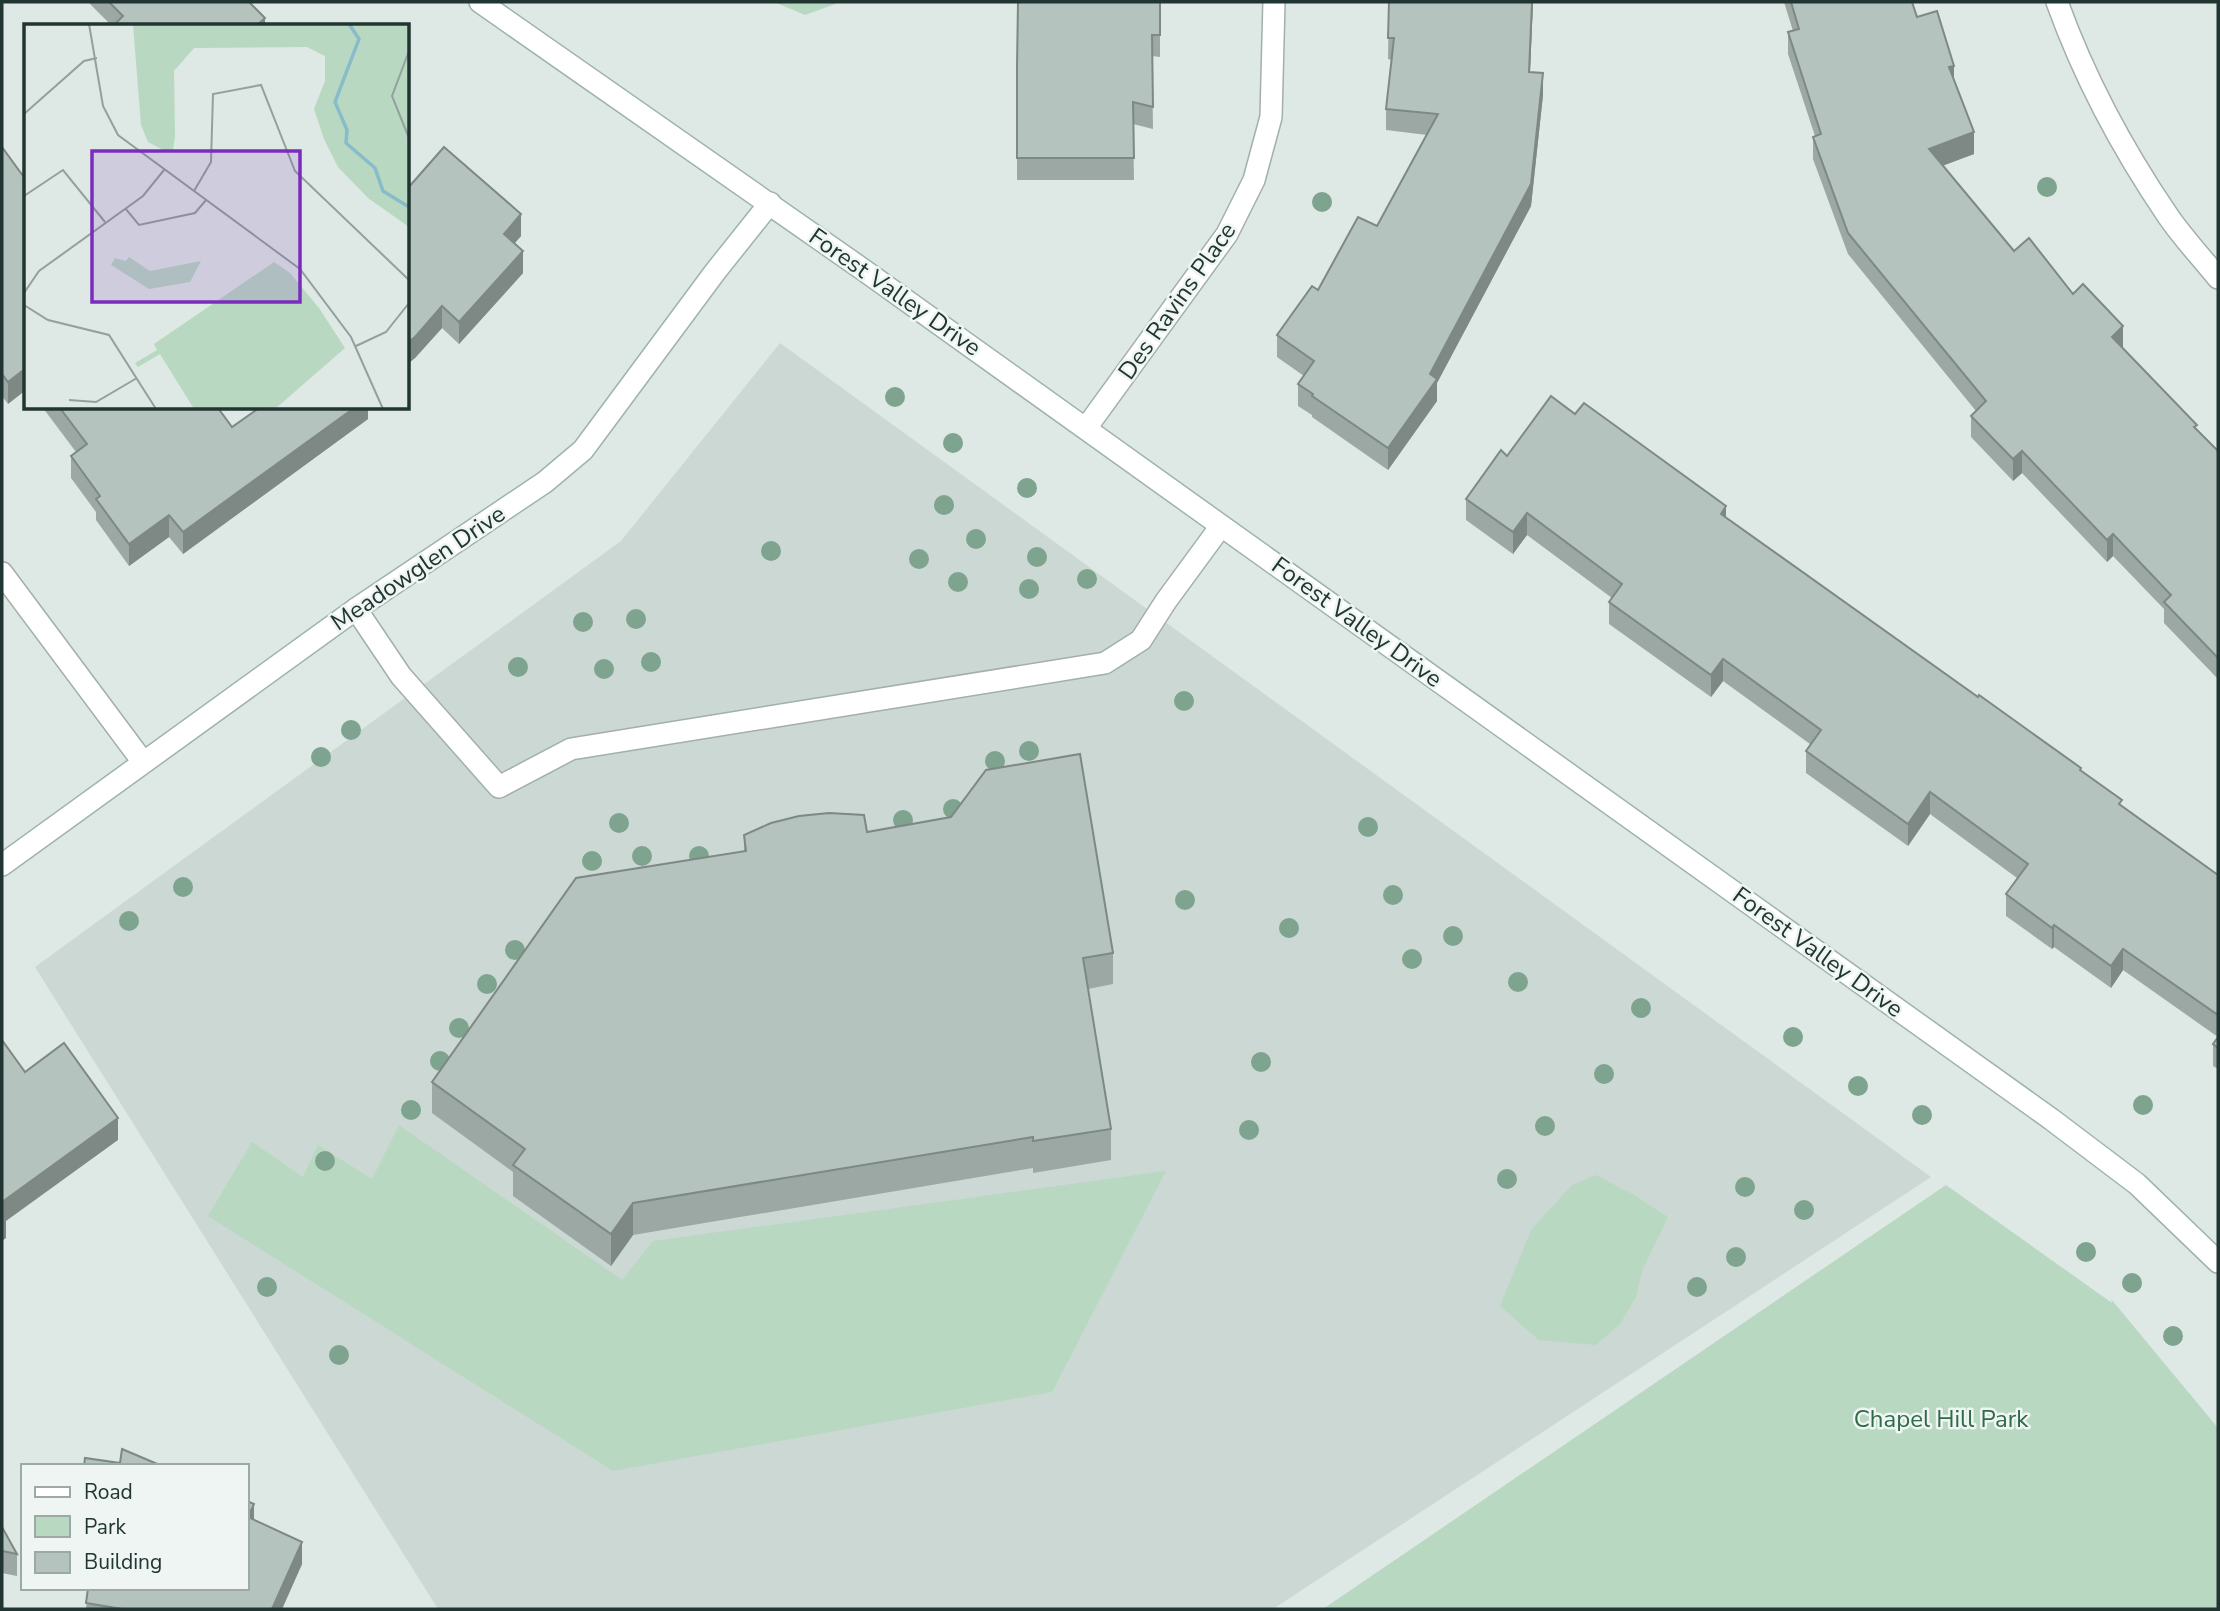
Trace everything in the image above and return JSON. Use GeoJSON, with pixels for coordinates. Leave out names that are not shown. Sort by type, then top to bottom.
{"type":"FeatureCollection","features":[{"type":"Feature","properties":{"kind":"street","name":"Forest Valley Drive"},"geometry":{"type":"LineString","coordinates":[[480,2],[770,203],[2051,1119],[2137,1184],[2218,1262]]}},
{"type":"Feature","properties":{"kind":"street","name":"Des Ravins Place"},"geometry":{"type":"LineString","coordinates":[[1086,428],[1227,234],[1254,180],[1271,117],[1274,2]]}},
{"type":"Feature","properties":{"kind":"street"},"geometry":{"type":"LineString","coordinates":[[2057,2],[2109,120],[2169,217],[2218,278]]}},
{"type":"Feature","properties":{"kind":"street","name":"Meadowglen Drive"},"geometry":{"type":"LineString","coordinates":[[2,865],[356,609],[545,482],[583,450],[715,272],[770,203]]}},
{"type":"Feature","properties":{"kind":"street"},"geometry":{"type":"LineString","coordinates":[[356,609],[401,676],[499,787],[571,749],[1105,663],[1141,640],[1221,526]]}},
{"type":"Feature","properties":{"kind":"street"},"geometry":{"type":"LineString","coordinates":[[2,573],[143,762]]}},
{"type":"Feature","properties":{"kind":"shaded area"},"geometry":{"type":"Polygon","coordinates":[[[780,343],[1931,1177],[1273,1609],[438,1609],[35,967],[621,541],[780,343]]]}},
{"type":"Feature","properties":{"kind":"green space"},"geometry":{"type":"Polygon","coordinates":[[[774,2],[841,2],[805,15],[774,2]]]}},
{"type":"Feature","properties":{"kind":"green space"},"geometry":{"type":"Polygon","coordinates":[[[399,1125],[622,1280],[653,1241],[1166,1171],[1052,1392],[613,1471],[208,1216],[252,1142],[303,1177],[318,1145],[372,1179],[399,1125]]]}},
{"type":"Feature","properties":{"kind":"green space"},"geometry":{"type":"Polygon","coordinates":[[[1596,1175],[1668,1217],[1642,1271],[1636,1297],[1620,1324],[1596,1345],[1539,1340],[1500,1306],[1531,1230],[1572,1185],[1596,1175]]]}},
{"type":"Feature","properties":{"kind":"green space","name":"Chapel Hill Park"},"geometry":{"type":"Polygon","coordinates":[[[1946,1185],[2112,1303],[2111,1299],[2218,1428],[2218,1609],[1323,1609],[1946,1185]]]}},
{"type":"Feature","properties":{"kind":"building"},"geometry":{"type":"Polygon","coordinates":[[[109,2],[249,2],[265,18],[258,24],[115,24],[123,16],[109,2]]]}},
{"type":"Feature","properties":{"kind":"building"},"geometry":{"type":"Polygon","coordinates":[[[1018,2],[1160,2],[1160,35],[1152,35],[1153,107],[1133,102],[1134,158],[1017,158],[1018,2]]]}},
{"type":"Feature","properties":{"kind":"building"},"geometry":{"type":"Polygon","coordinates":[[[1389,2],[1532,2],[1529,72],[1543,73],[1531,184],[1430,374],[1437,379],[1388,448],[1298,384],[1314,361],[1277,335],[1312,286],[1318,290],[1358,217],[1377,226],[1438,114],[1386,109],[1394,38],[1388,38],[1389,2]]]}},
{"type":"Feature","properties":{"kind":"building"},"geometry":{"type":"Polygon","coordinates":[[[1791,2],[1912,2],[1917,17],[1937,11],[1954,66],[1949,67],[1974,132],[1929,149],[2014,251],[2029,238],[2073,294],[2083,284],[2123,326],[2112,337],[2197,425],[2194,427],[2218,451],[2218,658],[2164,602],[2171,595],[2113,534],[2107,540],[2022,451],[2013,459],[1971,416],[1986,401],[1848,233],[1813,137],[1821,134],[1788,32],[1799,29],[1791,2]]]}},
{"type":"Feature","properties":{"kind":"building"},"geometry":{"type":"Polygon","coordinates":[[[2,147],[24,177],[24,370],[8,382],[2,374],[2,147]]]}},
{"type":"Feature","properties":{"kind":"building"},"geometry":{"type":"Polygon","coordinates":[[[444,147],[521,214],[504,234],[523,251],[459,322],[442,306],[410,341],[410,186],[444,147]]]}},
{"type":"Feature","properties":{"kind":"building"},"geometry":{"type":"Polygon","coordinates":[[[1551,396],[1575,414],[1584,403],[1726,506],[1721,514],[2081,768],[2080,770],[2122,800],[2119,804],[2218,875],[2218,1015],[2123,949],[2111,966],[2006,894],[2028,864],[1930,792],[1908,824],[1806,751],[1821,730],[1723,659],[1711,675],[1609,602],[1622,584],[1527,513],[1513,532],[1466,499],[1501,450],[1507,456],[1551,396]]]}},
{"type":"Feature","properties":{"kind":"building"},"geometry":{"type":"Polygon","coordinates":[[[62,410],[219,410],[232,427],[256,410],[351,410],[183,532],[169,515],[129,544],[96,499],[100,496],[71,456],[87,444],[62,410]]]}},
{"type":"Feature","properties":{"kind":"building"},"geometry":{"type":"Polygon","coordinates":[[[1080,754],[1113,953],[1083,958],[1111,1129],[1033,1141],[1033,1137],[633,1203],[611,1234],[513,1165],[525,1149],[432,1082],[576,878],[746,851],[744,835],[771,823],[799,816],[829,813],[864,815],[867,832],[951,817],[986,770],[1080,754]]]}},
{"type":"Feature","properties":{"kind":"building"},"geometry":{"type":"Polygon","coordinates":[[[2,1040],[25,1072],[64,1043],[118,1118],[2,1202],[2,1040]]]}},
{"type":"Feature","properties":{"kind":"building"},"geometry":{"type":"Polygon","coordinates":[[[122,1449],[157,1464],[84,1464],[85,1458],[120,1463],[122,1449]]]}},
{"type":"Feature","properties":{"kind":"building"},"geometry":{"type":"Polygon","coordinates":[[[248,1501],[254,1504],[248,1517],[248,1501]]]}},
{"type":"Feature","properties":{"kind":"building"},"geometry":{"type":"Polygon","coordinates":[[[248,1517],[302,1542],[272,1609],[122,1609],[86,1603],[88,1590],[248,1590],[248,1517]]]}},
{"type":"Feature","properties":{"kind":"building"},"geometry":{"type":"Polygon","coordinates":[[[2,1527],[17,1554],[2,1551],[2,1527]]]}}]}
